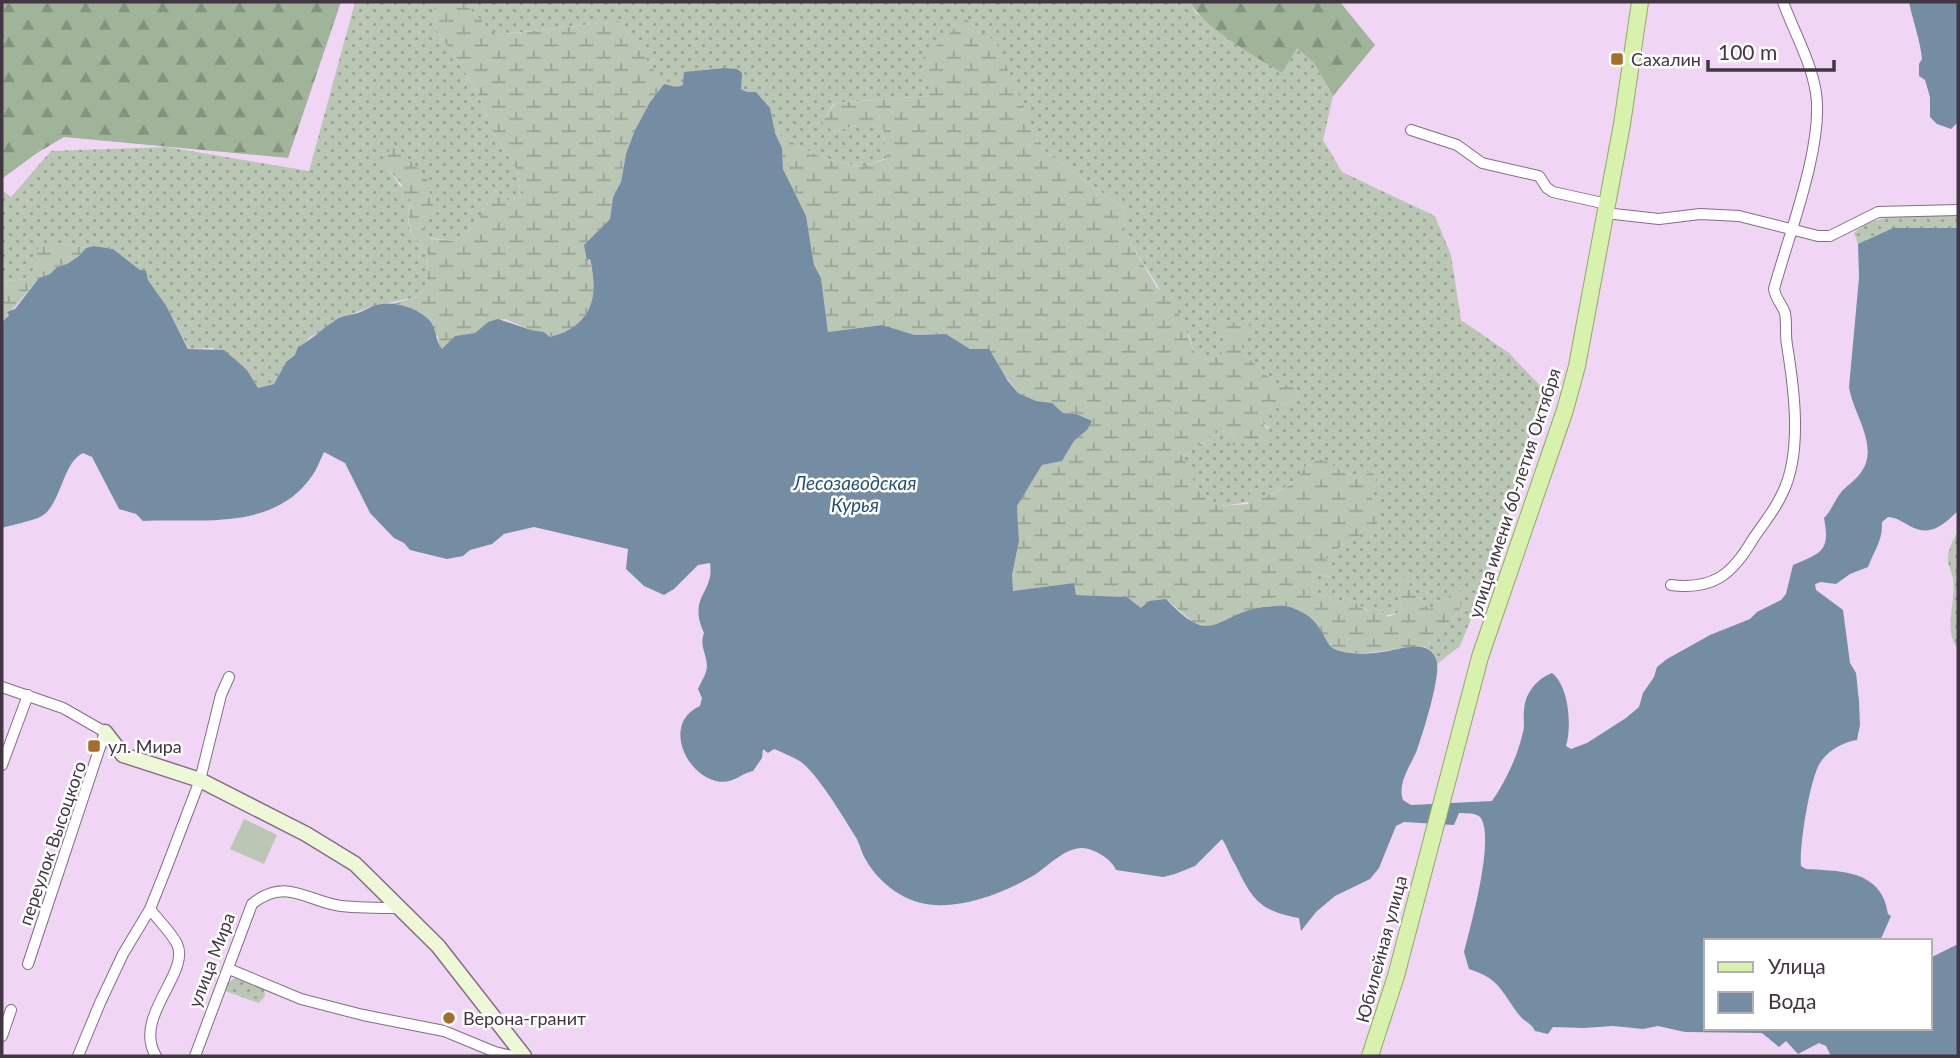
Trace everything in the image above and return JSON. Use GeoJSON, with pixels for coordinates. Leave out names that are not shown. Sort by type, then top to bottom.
{"type":"FeatureCollection","features":[{"type":"Feature","properties":{"kind":"main road","name":"улица имени 60-летия Октября"},"geometry":{"type":"LineString","coordinates":[[1427,850],[1480,657],[1565,410],[1583,341],[1640,2]]}},
{"type":"Feature","properties":{"kind":"main road","name":"Юбилейная улица"},"geometry":{"type":"LineString","coordinates":[[1370,1056],[1393,986],[1427,850]]}},
{"type":"Feature","properties":{"kind":"street"},"geometry":{"type":"LineString","coordinates":[[1671,585],[1692,587],[1713,582],[1728,571],[1746,552],[1783,494],[1790,470],[1795,422],[1793,381],[1784,311],[1776,301],[1774,289],[1815,138],[1816,103],[1809,64],[1783,2]]}},
{"type":"Feature","properties":{"kind":"street"},"geometry":{"type":"LineString","coordinates":[[1411,130],[1457,145],[1482,163],[1539,176],[1553,192],[1606,209],[1659,219],[1700,214],[1739,216],[1818,236],[1829,236],[1878,212],[1958,210]]}},
{"type":"Feature","properties":{"kind":"street"},"geometry":{"type":"LineString","coordinates":[[78,1056],[123,954],[150,909],[200,780],[221,695],[229,677]]}},
{"type":"Feature","properties":{"kind":"street"},"geometry":{"type":"LineString","coordinates":[[2,687],[63,708],[105,732],[124,755]]}},
{"type":"Feature","properties":{"kind":"street"},"geometry":{"type":"LineString","coordinates":[[2,765],[28,695]]}},
{"type":"Feature","properties":{"kind":"street","name":"переулок Высоцкого"},"geometry":{"type":"LineString","coordinates":[[28,964],[105,732]]}},
{"type":"Feature","properties":{"kind":"street"},"geometry":{"type":"LineString","coordinates":[[100,747],[200,780],[306,834],[355,864],[438,946],[524,1056]]}},
{"type":"Feature","properties":{"kind":"street","name":"улица Мира"},"geometry":{"type":"LineString","coordinates":[[195,1056],[253,904],[263,895],[304,893],[338,906],[402,908]]}},
{"type":"Feature","properties":{"kind":"street"},"geometry":{"type":"LineString","coordinates":[[150,909],[177,944],[180,957],[151,1022],[149,1037],[156,1056]]}},
{"type":"Feature","properties":{"kind":"street"},"geometry":{"type":"LineString","coordinates":[[229,969],[301,999],[444,1031],[495,1052],[512,1056]]}},
{"type":"Feature","properties":{"kind":"street"},"geometry":{"type":"LineString","coordinates":[[2,1036],[11,1010]]}},
{"type":"Feature","properties":{"kind":"green space"},"geometry":{"type":"Polygon","coordinates":[[[2,2],[341,2],[288,158],[64,137],[3,178],[2,2]]]}},
{"type":"Feature","properties":{"kind":"green space"},"geometry":{"type":"Polygon","coordinates":[[[355,2],[433,2],[437,31],[476,89],[495,135],[517,170],[521,197],[508,200],[495,190],[474,227],[456,241],[430,238],[419,219],[434,210],[386,167],[411,200],[408,217],[410,230],[428,254],[427,285],[418,297],[372,306],[332,322],[323,331],[310,337],[286,362],[274,384],[258,388],[247,370],[212,348],[189,349],[167,307],[148,280],[146,272],[113,249],[57,243],[39,253],[35,268],[26,279],[2,282],[2,190],[11,197],[51,151],[167,147],[309,171],[355,2]]]}},
{"type":"Feature","properties":{"kind":"green space"},"geometry":{"type":"Polygon","coordinates":[[[433,2],[463,2],[496,35],[619,21],[664,84],[650,102],[635,130],[626,154],[621,182],[613,197],[610,219],[584,245],[592,269],[591,305],[577,324],[563,333],[550,337],[544,332],[531,330],[505,319],[488,322],[475,333],[463,335],[442,349],[438,337],[406,307],[392,304],[418,297],[427,285],[428,254],[410,230],[411,200],[400,197],[402,185],[386,167],[391,141],[427,178],[434,211],[419,219],[431,239],[456,241],[474,227],[495,190],[508,200],[521,197],[517,170],[495,135],[476,89],[437,31],[433,2]]]}},
{"type":"Feature","properties":{"kind":"green space"},"geometry":{"type":"Polygon","coordinates":[[[463,2],[1190,2],[1196,13],[1282,73],[1297,47],[1314,63],[1333,96],[1323,140],[1342,172],[1435,216],[1451,255],[1461,320],[1509,353],[1546,392],[1526,445],[1514,497],[1483,590],[1460,646],[1437,664],[1433,653],[1425,647],[1458,613],[1449,602],[1429,609],[1403,576],[1397,592],[1402,611],[1394,614],[1373,613],[1347,597],[1339,603],[1313,592],[1314,573],[1330,577],[1326,557],[1355,537],[1366,494],[1362,476],[1343,472],[1324,459],[1275,492],[1250,501],[1218,506],[1195,484],[1182,457],[1220,431],[1234,433],[1232,445],[1269,428],[1260,421],[1258,413],[1298,400],[1295,384],[1280,387],[1245,355],[1240,344],[1217,323],[1228,345],[1220,356],[1201,360],[1132,245],[1123,224],[1126,210],[1039,147],[1033,128],[930,96],[834,103],[822,122],[834,132],[860,124],[883,127],[887,158],[861,167],[822,158],[775,133],[765,103],[756,92],[741,89],[740,81],[724,68],[685,72],[683,85],[676,87],[664,84],[619,21],[495,35],[463,2]]]}},
{"type":"Feature","properties":{"kind":"green space"},"geometry":{"type":"Polygon","coordinates":[[[1190,2],[1340,2],[1375,45],[1333,96],[1314,63],[1297,48],[1282,73],[1219,32],[1190,2]]]}},
{"type":"Feature","properties":{"kind":"green space"},"geometry":{"type":"Polygon","coordinates":[[[965,19],[996,42],[1039,147],[1126,210],[1123,224],[1132,245],[1157,288],[1171,295],[1195,353],[1201,360],[1220,356],[1228,345],[1216,322],[1245,323],[1253,327],[1241,344],[1245,355],[1280,387],[1295,383],[1298,400],[1258,413],[1260,421],[1275,437],[1231,446],[1234,433],[1220,431],[1183,456],[1195,484],[1218,506],[1248,504],[1250,492],[1258,499],[1281,490],[1298,477],[1307,463],[1324,459],[1343,472],[1362,476],[1370,470],[1377,478],[1367,494],[1383,509],[1373,531],[1355,537],[1326,557],[1331,577],[1314,573],[1313,592],[1339,603],[1347,597],[1367,611],[1379,608],[1388,617],[1402,611],[1397,592],[1403,575],[1429,609],[1448,602],[1450,587],[1465,593],[1458,613],[1425,647],[1346,653],[1326,643],[1319,628],[1255,609],[1212,627],[1194,623],[1166,599],[1141,608],[1127,597],[1076,595],[1074,583],[1012,591],[1012,575],[1019,541],[1017,506],[1042,465],[1062,461],[1074,441],[1087,430],[1076,414],[1063,413],[1052,403],[1036,401],[1018,393],[999,367],[946,334],[915,335],[882,325],[828,332],[821,278],[814,265],[806,216],[783,169],[782,148],[775,133],[822,158],[860,167],[887,159],[883,127],[860,124],[834,132],[822,122],[835,103],[930,96],[923,58],[965,19]]]}},
{"type":"Feature","properties":{"kind":"green space"},"geometry":{"type":"Polygon","coordinates":[[[1958,216],[1958,228],[1893,228],[1858,244],[1854,233],[1865,225],[1890,217],[1958,216]]]}},
{"type":"Feature","properties":{"kind":"green space"},"geometry":{"type":"Polygon","coordinates":[[[39,243],[86,248],[67,264],[39,278],[2,322],[2,282],[26,279],[35,268],[39,243]]]}},
{"type":"Feature","properties":{"kind":"green space"},"geometry":{"type":"Polygon","coordinates":[[[1958,532],[1958,649],[1951,634],[1953,579],[1948,560],[1950,547],[1958,532]]]}},
{"type":"Feature","properties":{"kind":"green space"},"geometry":{"type":"Polygon","coordinates":[[[244,819],[277,835],[264,864],[230,849],[244,819]]]}},
{"type":"Feature","properties":{"kind":"green space"},"geometry":{"type":"Polygon","coordinates":[[[237,977],[264,990],[265,996],[259,1003],[225,991],[226,984],[237,977]]]}},
{"type":"Feature","properties":{"kind":"water"},"geometry":{"type":"Polygon","coordinates":[[[1909,2],[1958,2],[1958,122],[1951,129],[1937,124],[1930,117],[1930,97],[1925,80],[1919,76],[1922,59],[1909,2]]]}},
{"type":"Feature","properties":{"kind":"water","name":"Лесозаводская Курья"},"geometry":{"type":"Polygon","coordinates":[[[737,69],[742,73],[741,89],[756,92],[770,108],[775,133],[782,148],[783,169],[806,216],[814,265],[821,278],[828,332],[882,325],[915,335],[946,334],[970,349],[989,349],[1018,393],[1036,401],[1052,403],[1063,413],[1076,414],[1092,421],[1087,430],[1074,441],[1062,461],[1042,465],[1017,506],[1019,541],[1012,575],[1013,591],[1074,583],[1076,595],[1127,597],[1141,608],[1149,601],[1166,599],[1195,623],[1205,626],[1247,611],[1285,606],[1309,617],[1317,624],[1330,646],[1337,650],[1366,654],[1414,646],[1428,649],[1437,662],[1437,670],[1434,693],[1423,731],[1402,787],[1403,800],[1411,805],[1492,801],[1518,750],[1524,729],[1527,698],[1536,683],[1546,676],[1552,673],[1562,687],[1569,718],[1566,746],[1571,749],[1587,743],[1639,707],[1657,667],[1667,659],[1710,635],[1750,619],[1757,612],[1781,600],[1786,594],[1793,565],[1822,549],[1826,537],[1824,518],[1842,491],[1860,474],[1866,461],[1866,440],[1849,387],[1859,278],[1858,244],[1893,228],[1958,228],[1958,511],[1938,527],[1927,530],[1914,528],[1888,517],[1882,522],[1880,540],[1868,567],[1850,574],[1836,584],[1815,584],[1816,590],[1843,610],[1850,663],[1856,673],[1860,725],[1857,740],[1831,751],[1816,771],[1806,813],[1801,866],[1806,869],[1846,873],[1869,881],[1878,889],[1891,916],[1881,939],[1704,939],[1704,1030],[1932,1030],[1932,957],[1958,944],[1958,1056],[1831,1056],[1826,1046],[1819,1043],[1798,1054],[1786,1041],[1779,1047],[1762,1033],[1685,1032],[1658,1026],[1643,1029],[1613,1026],[1553,1027],[1548,1034],[1535,1031],[1494,982],[1469,969],[1464,952],[1484,862],[1484,827],[1480,817],[1473,814],[1459,813],[1454,825],[1404,822],[1396,826],[1379,868],[1370,879],[1335,896],[1316,912],[1301,931],[1299,918],[1275,912],[1258,902],[1222,839],[1195,866],[1163,877],[1116,870],[1102,855],[1082,848],[1063,854],[1036,874],[987,897],[948,905],[914,901],[886,885],[878,877],[828,794],[798,760],[774,749],[768,753],[763,749],[762,758],[753,771],[722,782],[705,776],[687,758],[680,735],[682,723],[689,713],[700,706],[702,698],[698,689],[707,667],[702,642],[704,633],[698,611],[709,581],[710,563],[698,565],[674,589],[664,595],[644,586],[626,569],[628,549],[534,527],[504,534],[492,544],[470,550],[463,556],[447,559],[410,550],[370,513],[345,463],[324,452],[312,476],[296,494],[277,506],[234,518],[143,521],[136,514],[119,509],[92,457],[83,453],[70,466],[47,512],[37,518],[2,528],[2,322],[9,315],[7,312],[15,309],[39,278],[67,264],[86,248],[94,246],[113,249],[140,270],[146,271],[148,280],[167,307],[188,349],[224,350],[247,370],[258,388],[274,384],[298,347],[336,320],[380,304],[403,306],[424,315],[432,323],[442,349],[455,336],[475,333],[488,322],[498,319],[544,332],[550,337],[575,326],[588,310],[592,301],[593,281],[590,259],[587,260],[584,245],[610,219],[613,197],[621,182],[626,154],[650,102],[664,84],[676,87],[683,85],[684,72],[737,69]]]}},
{"type":"Feature","properties":{"kind":"place","name":"Сахалин"},"geometry":{"type":"Point","coordinates":[1617,59]}},
{"type":"Feature","properties":{"kind":"place","name":"ул. Мира"},"geometry":{"type":"Point","coordinates":[94,746]}},
{"type":"Feature","properties":{"kind":"place","name":"Верона-гранит"},"geometry":{"type":"Point","coordinates":[449,1018]}}]}
